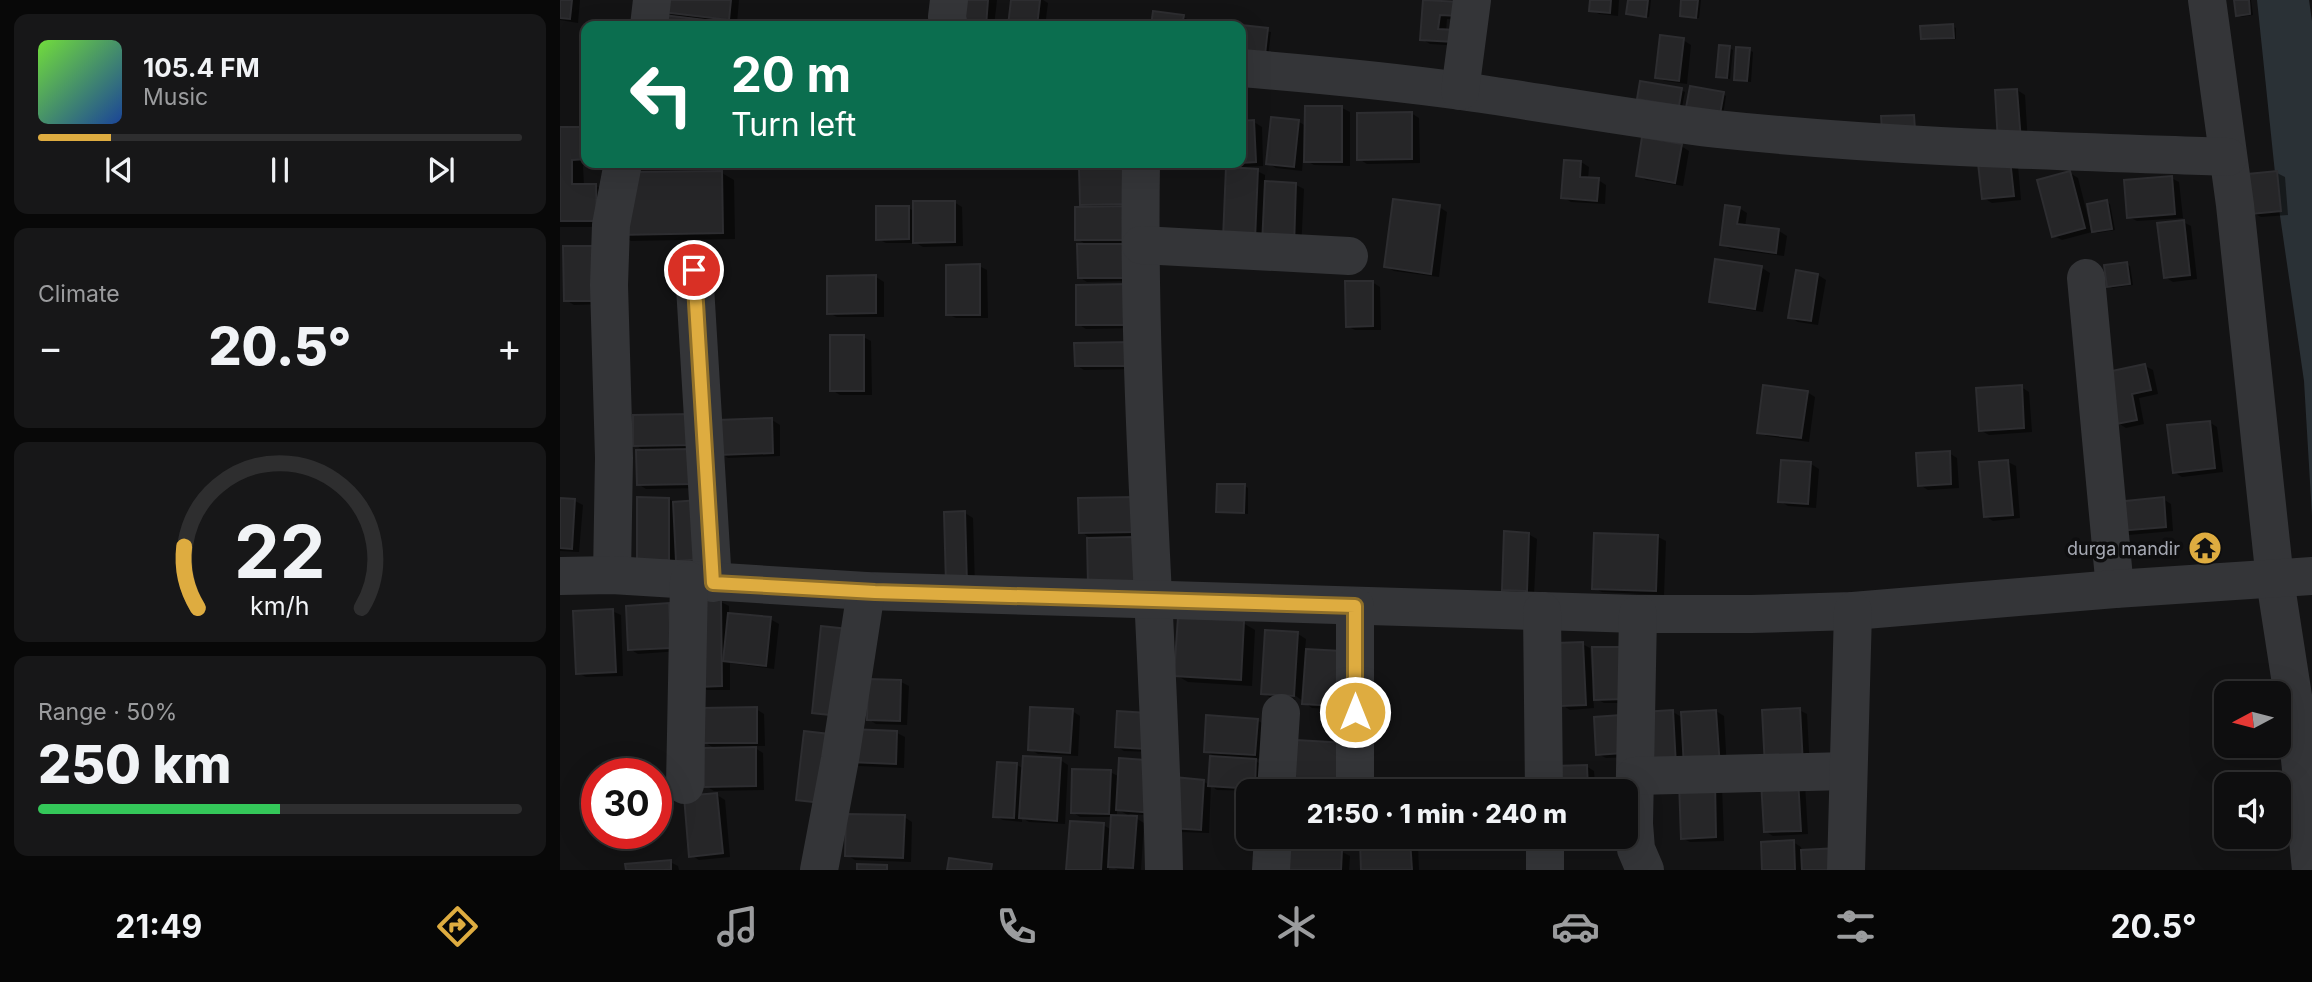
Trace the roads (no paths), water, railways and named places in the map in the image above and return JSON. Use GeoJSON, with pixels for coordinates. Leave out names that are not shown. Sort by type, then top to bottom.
{"type":"FeatureCollection","features":[{"type":"Feature","properties":{"kind":"street"},"geometry":{"type":"LineString","coordinates":[[650,21],[652,0]]}},
{"type":"Feature","properties":{"kind":"street"},"geometry":{"type":"LineString","coordinates":[[948,21],[949,0]]}},
{"type":"Feature","properties":{"kind":"street"},"geometry":{"type":"LineString","coordinates":[[1460,91],[1472,0]]}},
{"type":"Feature","properties":{"kind":"street"},"geometry":{"type":"LineString","coordinates":[[2207,0],[2228,156],[2296,578],[2295,709],[2311,870]]}},
{"type":"Feature","properties":{"kind":"street"},"geometry":{"type":"LineString","coordinates":[[1246,68],[1460,91],[1714,128],[1844,141],[1957,148],[2228,156]]}},
{"type":"Feature","properties":{"kind":"street"},"geometry":{"type":"LineString","coordinates":[[612,575],[614,458],[608,285],[611,225],[622,168]]}},
{"type":"Feature","properties":{"kind":"street"},"geometry":{"type":"LineString","coordinates":[[1142,168],[1144,425],[1162,767],[1164,870]]}},
{"type":"Feature","properties":{"kind":"street"},"geometry":{"type":"LineString","coordinates":[[1141,245],[1349,256]]}},
{"type":"Feature","properties":{"kind":"street"},"geometry":{"type":"LineString","coordinates":[[685,785],[701,582],[694,270]]}},
{"type":"Feature","properties":{"kind":"street"},"geometry":{"type":"LineString","coordinates":[[2086,278],[2115,589]]}},
{"type":"Feature","properties":{"kind":"street"},"geometry":{"type":"LineString","coordinates":[[560,576],[612,575],[866,591],[1638,614],[1853,611],[2115,589],[2296,578]]}},
{"type":"Feature","properties":{"kind":"street"},"geometry":{"type":"LineString","coordinates":[[818,870],[840,759],[866,591]]}},
{"type":"Feature","properties":{"kind":"street"},"geometry":{"type":"LineString","coordinates":[[1355,606],[1355,779]]}},
{"type":"Feature","properties":{"kind":"street"},"geometry":{"type":"LineString","coordinates":[[1542,611],[1544,779]]}},
{"type":"Feature","properties":{"kind":"street"},"geometry":{"type":"LineString","coordinates":[[1846,870],[1853,611]]}},
{"type":"Feature","properties":{"kind":"street"},"geometry":{"type":"LineString","coordinates":[[1638,614],[1635,837],[1636,849],[1645,870]]}},
{"type":"Feature","properties":{"kind":"street"},"geometry":{"type":"LineString","coordinates":[[1277,779],[1281,713]]}},
{"type":"Feature","properties":{"kind":"street"},"geometry":{"type":"LineString","coordinates":[[1636,776],[1848,771]]}},
{"type":"Feature","properties":{"kind":"street"},"geometry":{"type":"LineString","coordinates":[[1271,870],[1272,849]]}},
{"type":"Feature","properties":{"kind":"street"},"geometry":{"type":"LineString","coordinates":[[1545,849],[1545,870]]}},
{"type":"Feature","properties":{"kind":"place","name":"durga mandir"},"geometry":{"type":"Point","coordinates":[2205,548]}}]}
